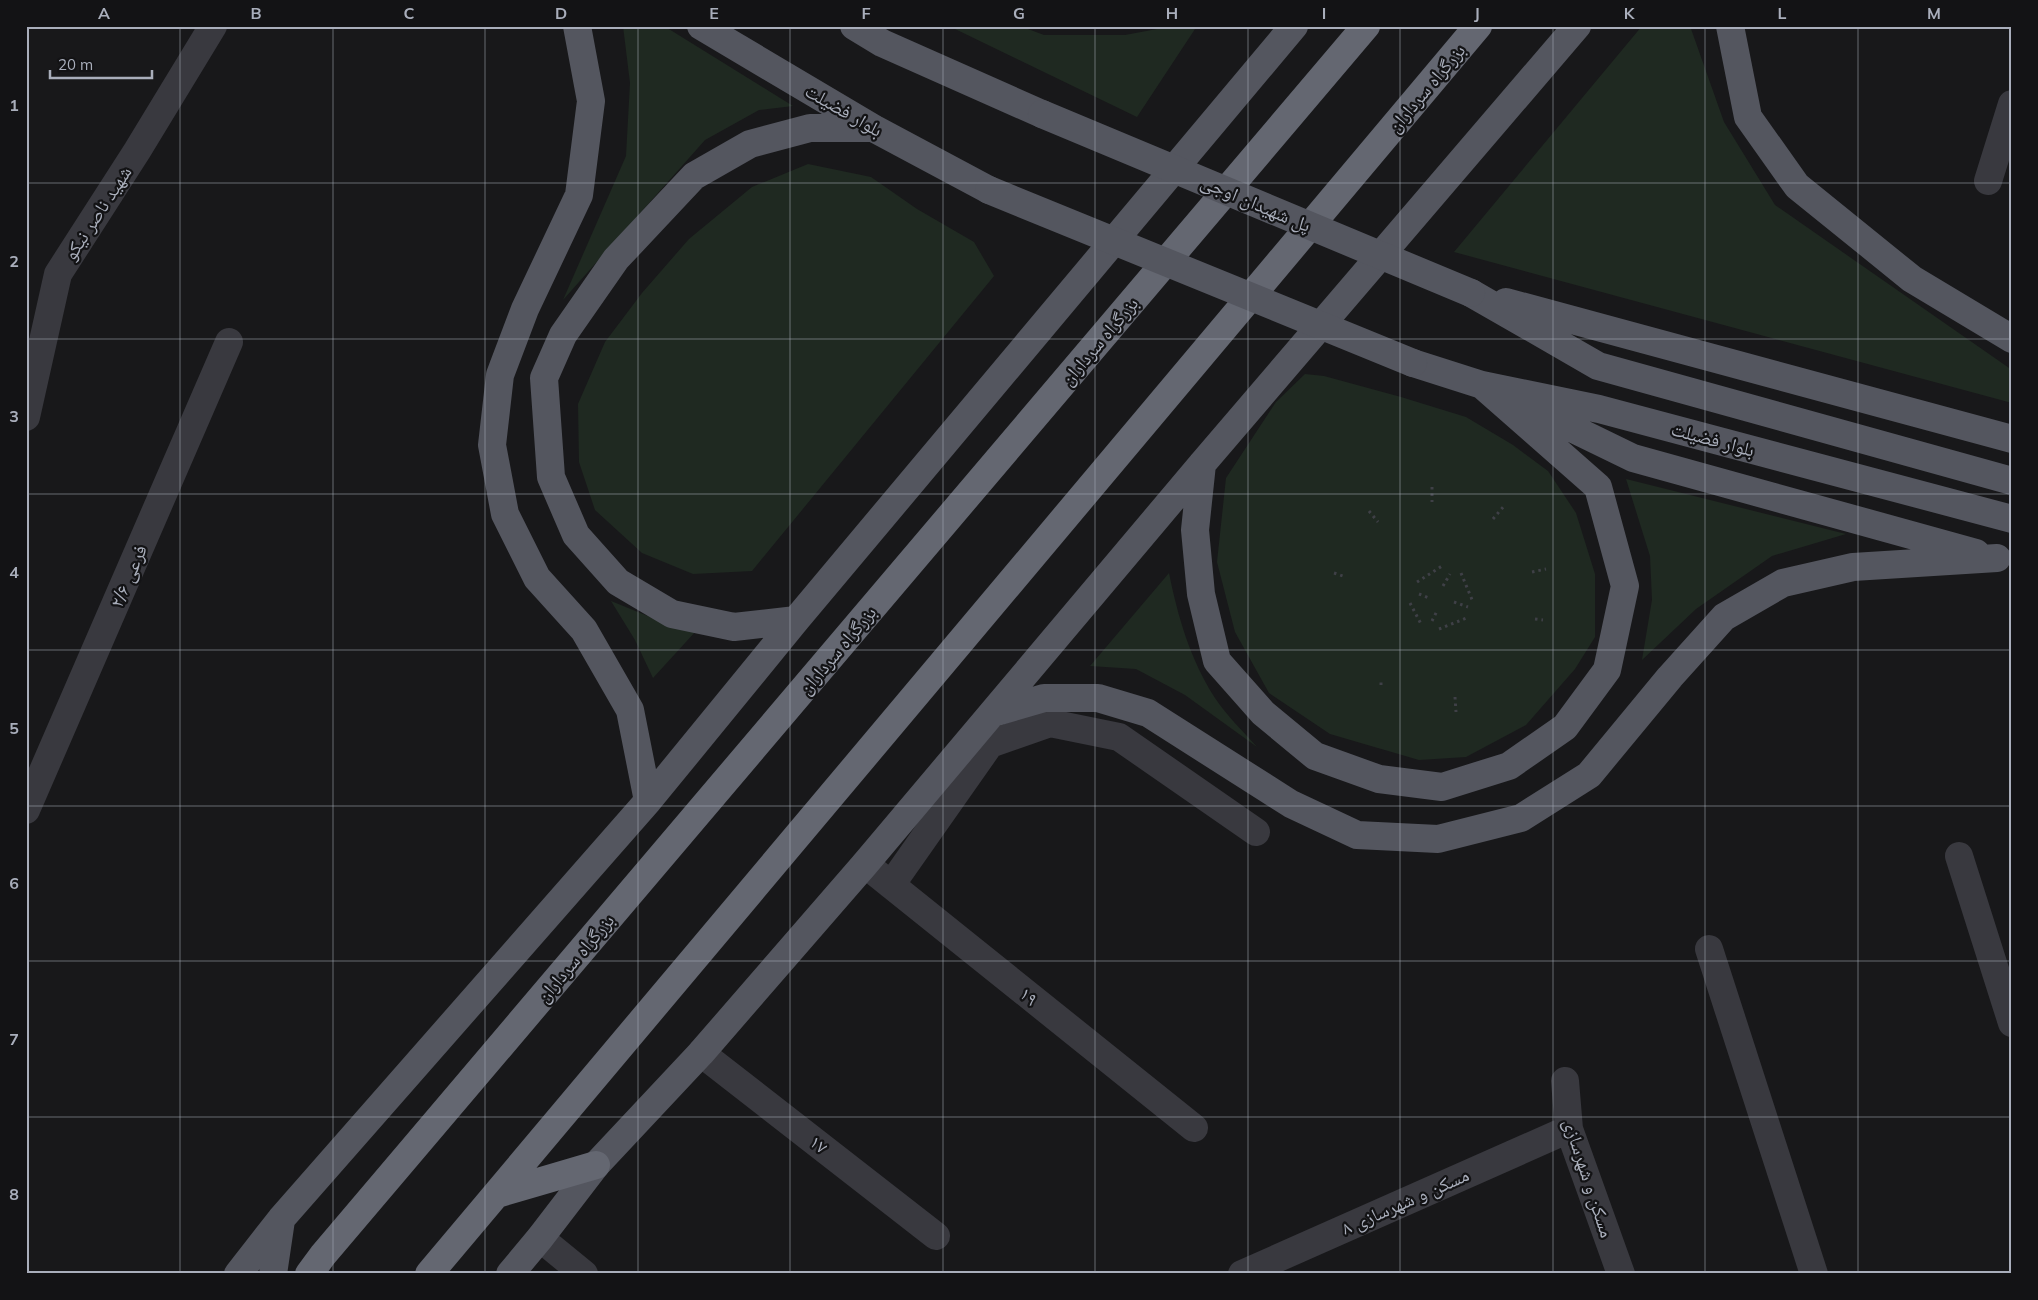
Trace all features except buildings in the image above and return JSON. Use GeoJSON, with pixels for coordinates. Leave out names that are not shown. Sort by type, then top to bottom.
{"type":"FeatureCollection","features":[{"type":"Feature","properties":{"kind":"highway","name":"بزرگراه سرداران"},"geometry":{"type":"LineString","coordinates":[[309,1274],[1366,26]]}},
{"type":"Feature","properties":{"kind":"highway","name":"بزرگراه سرداران"},"geometry":{"type":"LineString","coordinates":[[429,1274],[1478,26]]}},
{"type":"Feature","properties":{"kind":"highway"},"geometry":{"type":"LineString","coordinates":[[497,1194],[596,1165]]}},
{"type":"Feature","properties":{"kind":"main road"},"geometry":{"type":"LineString","coordinates":[[578,26],[591,101],[578,195],[525,309],[500,375],[492,445],[505,514],[537,578],[584,630],[630,710],[648,801]]}},
{"type":"Feature","properties":{"kind":"main road","name":"بلوار فضیلت"},"geometry":{"type":"LineString","coordinates":[[701,26],[873,128],[989,190],[1414,363],[1482,385],[1599,409],[2012,519]]}},
{"type":"Feature","properties":{"kind":"main road","name":"پل شهیدان اوجی"},"geometry":{"type":"LineString","coordinates":[[854,26],[882,43],[1042,114],[1471,293]]}},
{"type":"Feature","properties":{"kind":"main road"},"geometry":{"type":"LineString","coordinates":[[238,1274],[281,1219],[648,801],[796,620],[1294,26]]}},
{"type":"Feature","properties":{"kind":"main road"},"geometry":{"type":"LineString","coordinates":[[510,1274],[596,1165],[701,1053],[865,864],[1202,464],[1577,26]]}},
{"type":"Feature","properties":{"kind":"main road"},"geometry":{"type":"LineString","coordinates":[[1730,26],[1748,117],[1797,186],[1912,279],[2012,339]]}},
{"type":"Feature","properties":{"kind":"main road"},"geometry":{"type":"LineString","coordinates":[[796,620],[734,627],[708,622],[672,614],[618,582],[576,535],[551,478],[544,378],[563,335],[616,259],[694,176],[750,144],[810,128],[873,128]]}},
{"type":"Feature","properties":{"kind":"main road"},"geometry":{"type":"LineString","coordinates":[[1471,293],[2012,439]]}},
{"type":"Feature","properties":{"kind":"main road","name":"بلوار فضیلت"},"geometry":{"type":"LineString","coordinates":[[1471,293],[1598,366],[2012,481]]}},
{"type":"Feature","properties":{"kind":"main road"},"geometry":{"type":"LineString","coordinates":[[1202,464],[1195,530],[1201,594],[1217,661],[1263,713],[1314,756],[1379,779],[1442,787],[1509,766],[1565,727],[1607,670],[1625,586],[1598,487],[1482,385]]}},
{"type":"Feature","properties":{"kind":"main road"},"geometry":{"type":"LineString","coordinates":[[1482,385],[1633,458],[2004,560]]}},
{"type":"Feature","properties":{"kind":"main road"},"geometry":{"type":"LineString","coordinates":[[994,713],[1044,698],[1098,698],[1148,713],[1291,804],[1357,835],[1438,839],[1521,818],[1589,775],[1670,677],[1724,617],[1783,583],[1853,567],[2004,560]]}},
{"type":"Feature","properties":{"kind":"main road"},"geometry":{"type":"LineString","coordinates":[[273,1274],[281,1219]]}},
{"type":"Feature","properties":{"kind":"street","name":"شهید ناصر نیکو"},"geometry":{"type":"LineString","coordinates":[[26,417],[58,274],[137,151],[213,26]]}},
{"type":"Feature","properties":{"kind":"street"},"geometry":{"type":"LineString","coordinates":[[1988,181],[2012,104]]}},
{"type":"Feature","properties":{"kind":"street","name":"فرعی ۲/۶"},"geometry":{"type":"LineString","coordinates":[[26,810],[229,342]]}},
{"type":"Feature","properties":{"kind":"street"},"geometry":{"type":"LineString","coordinates":[[891,885],[990,744],[1050,724],[1119,737],[1256,832]]}},
{"type":"Feature","properties":{"kind":"street"},"geometry":{"type":"LineString","coordinates":[[1959,856],[2012,1023]]}},
{"type":"Feature","properties":{"kind":"street","name":"۱۹"},"geometry":{"type":"LineString","coordinates":[[865,864],[1194,1128]]}},
{"type":"Feature","properties":{"kind":"street"},"geometry":{"type":"LineString","coordinates":[[1709,949],[1814,1274]]}},
{"type":"Feature","properties":{"kind":"street","name":"۱۷"},"geometry":{"type":"LineString","coordinates":[[701,1053],[936,1236]]}},
{"type":"Feature","properties":{"kind":"street","name":"مسکن و شهرسازی"},"geometry":{"type":"LineString","coordinates":[[1565,1081],[1569,1129],[1621,1274]]}},
{"type":"Feature","properties":{"kind":"street","name":"مسکن و شهرسازی ۸"},"geometry":{"type":"LineString","coordinates":[[1242,1274],[1569,1129]]}},
{"type":"Feature","properties":{"kind":"street"},"geometry":{"type":"LineString","coordinates":[[540,1238],[584,1274]]}},
{"type":"Feature","properties":{"kind":"path"},"geometry":{"type":"LineString","coordinates":[[1432,487],[1432,502]]}},
{"type":"Feature","properties":{"kind":"path"},"geometry":{"type":"LineString","coordinates":[[1493,519],[1504,506]]}},
{"type":"Feature","properties":{"kind":"path"},"geometry":{"type":"LineString","coordinates":[[1369,511],[1378,522]]}},
{"type":"Feature","properties":{"kind":"path"},"geometry":{"type":"LineString","coordinates":[[1417,582],[1442,566]]}},
{"type":"Feature","properties":{"kind":"path"},"geometry":{"type":"LineString","coordinates":[[1532,572],[1546,568]]}},
{"type":"Feature","properties":{"kind":"path"},"geometry":{"type":"LineString","coordinates":[[1334,572],[1343,576]]}},
{"type":"Feature","properties":{"kind":"path"},"geometry":{"type":"LineString","coordinates":[[1461,573],[1473,602]]}},
{"type":"Feature","properties":{"kind":"path"},"geometry":{"type":"LineString","coordinates":[[1443,586],[1450,574]]}},
{"type":"Feature","properties":{"kind":"path"},"geometry":{"type":"LineString","coordinates":[[1419,594],[1429,598]]}},
{"type":"Feature","properties":{"kind":"path"},"geometry":{"type":"LineString","coordinates":[[1454,602],[1468,607]]}},
{"type":"Feature","properties":{"kind":"path"},"geometry":{"type":"LineString","coordinates":[[1410,603],[1420,624]]}},
{"type":"Feature","properties":{"kind":"path"},"geometry":{"type":"LineString","coordinates":[[1432,621],[1437,611]]}},
{"type":"Feature","properties":{"kind":"path"},"geometry":{"type":"LineString","coordinates":[[1440,629],[1469,617]]}},
{"type":"Feature","properties":{"kind":"path"},"geometry":{"type":"LineString","coordinates":[[1535,619],[1543,620]]}},
{"type":"Feature","properties":{"kind":"path"},"geometry":{"type":"LineString","coordinates":[[1455,697],[1456,712]]}},
{"type":"Feature","properties":{"kind":"shaded area"},"geometry":{"type":"Polygon","coordinates":[[[623,26],[664,26],[793,106],[759,110],[705,140],[563,300],[626,156],[630,83],[623,26]]]}},
{"type":"Feature","properties":{"kind":"shaded area"},"geometry":{"type":"Polygon","coordinates":[[[954,26],[1020,26],[1044,35],[1125,35],[1173,26],[1197,26],[1137,117],[953,28],[954,26]]]}},
{"type":"Feature","properties":{"kind":"shaded area"},"geometry":{"type":"Polygon","coordinates":[[[1642,26],[1690,26],[1724,122],[1775,205],[2012,370],[2012,403],[1454,252],[1642,26]]]}},
{"type":"Feature","properties":{"kind":"shaded area"},"geometry":{"type":"Polygon","coordinates":[[[808,164],[871,177],[917,209],[974,242],[994,276],[752,571],[693,574],[642,553],[595,510],[579,462],[578,404],[605,342],[642,293],[689,239],[752,187],[808,164]]]}},
{"type":"Feature","properties":{"kind":"shaded area"},"geometry":{"type":"Polygon","coordinates":[[[1305,374],[1324,376],[1466,417],[1513,445],[1548,471],[1576,513],[1595,574],[1595,637],[1575,669],[1526,725],[1466,757],[1419,760],[1330,734],[1269,693],[1235,632],[1217,562],[1226,478],[1276,402],[1305,374]]]}},
{"type":"Feature","properties":{"kind":"shaded area"},"geometry":{"type":"Polygon","coordinates":[[[1626,479],[1846,534],[1772,556],[1696,609],[1642,660],[1652,600],[1650,556],[1626,479]]]}},
{"type":"Feature","properties":{"kind":"shaded area"},"geometry":{"type":"Polygon","coordinates":[[[1169,573],[1176,606],[1186,637],[1206,683],[1229,717],[1257,747],[1185,695],[1136,669],[1090,666],[1169,573]]]}},
{"type":"Feature","properties":{"kind":"shaded area"},"geometry":{"type":"Polygon","coordinates":[[[611,601],[660,621],[696,631],[653,678],[635,640],[611,601]]]}}]}
